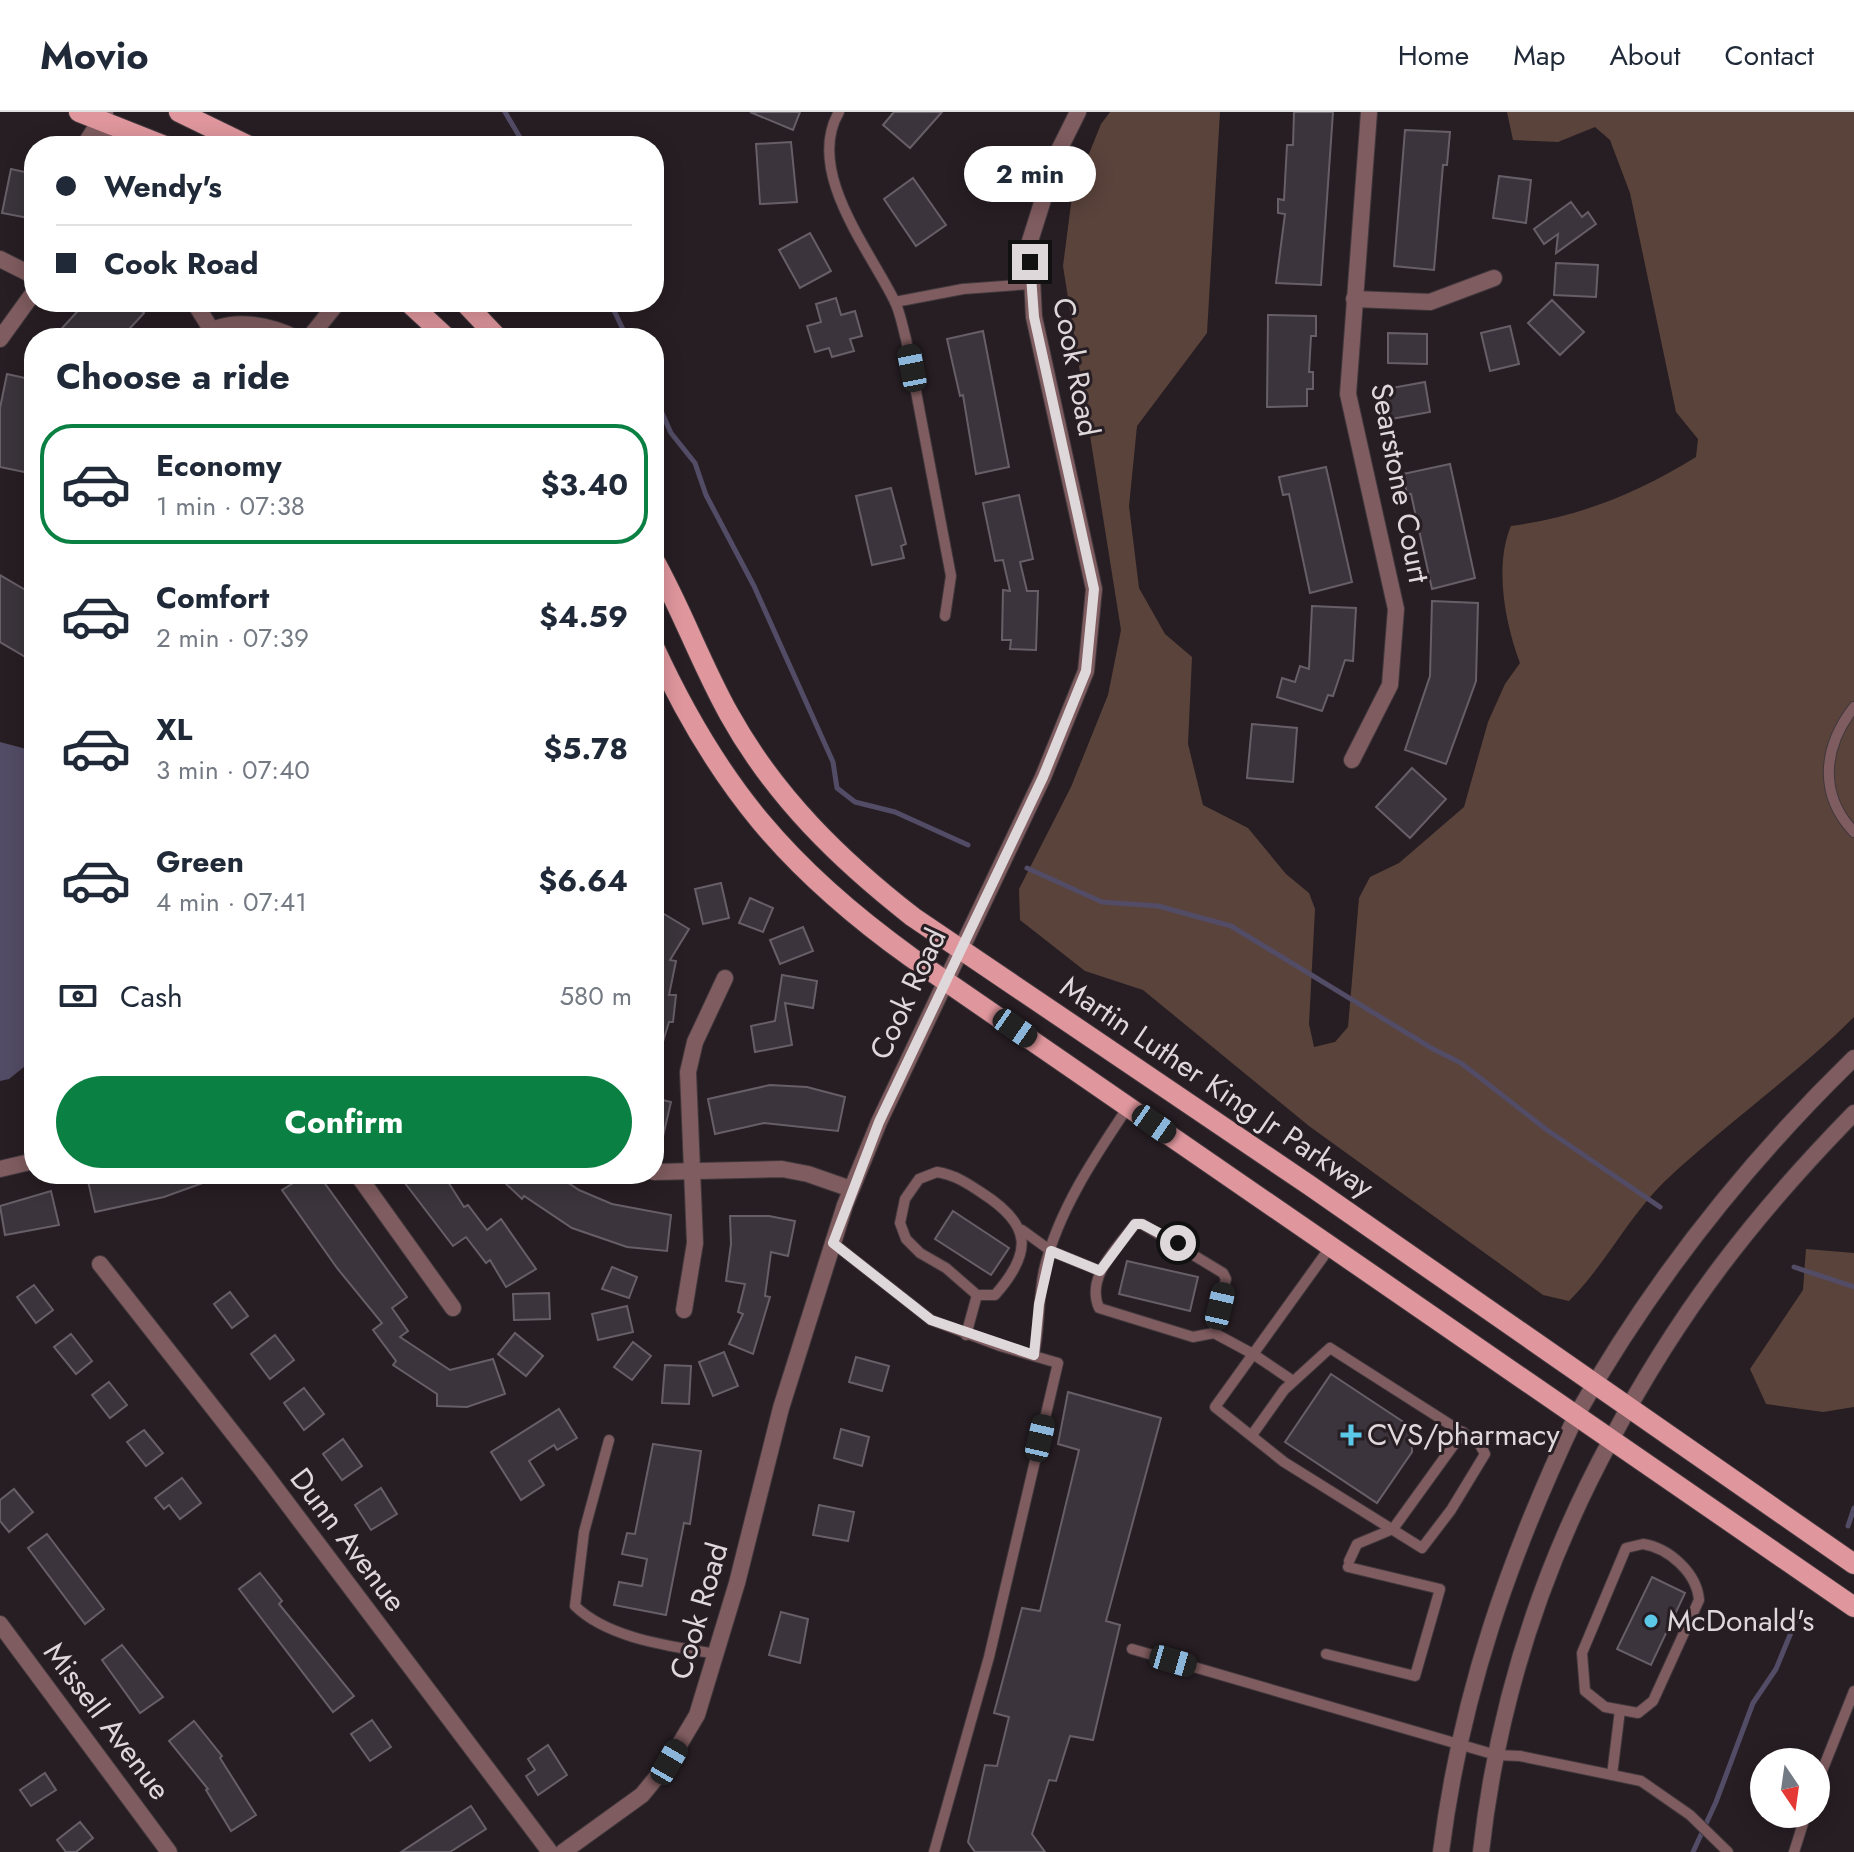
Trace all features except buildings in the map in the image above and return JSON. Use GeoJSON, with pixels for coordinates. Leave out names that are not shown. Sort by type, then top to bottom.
{"type":"FeatureCollection","features":[{"type":"Feature","properties":{"kind":"main road"},"geometry":{"type":"LineString","coordinates":[[79,112],[104,116],[145,136]]}},
{"type":"Feature","properties":{"kind":"main road"},"geometry":{"type":"LineString","coordinates":[[179,112],[228,136]]}},
{"type":"Feature","properties":{"kind":"main road"},"geometry":{"type":"LineString","coordinates":[[419,312],[436,328]]}},
{"type":"Feature","properties":{"kind":"main road"},"geometry":{"type":"LineString","coordinates":[[473,312],[489,328]]}},
{"type":"Feature","properties":{"kind":"main road","name":"Martin Luther King Jr Parkway"},"geometry":{"type":"LineString","coordinates":[[664,581],[729,715],[791,805],[864,879],[1854,1564]]}},
{"type":"Feature","properties":{"kind":"main road"},"geometry":{"type":"LineString","coordinates":[[664,667],[699,738],[753,814],[840,903],[945,980],[1854,1607]]}},
{"type":"Feature","properties":{"kind":"street","name":"Cook Road"},"geometry":{"type":"LineString","coordinates":[[563,1852],[613,1819],[657,1780],[697,1715],[781,1408],[851,1189],[945,980],[1043,777],[1086,671],[1095,613],[1090,558],[1039,342],[1031,284],[1030,241],[1058,152],[1078,112]]}},
{"type":"Feature","properties":{"kind":"street","name":"Searstone Court"},"geometry":{"type":"LineString","coordinates":[[1352,760],[1390,685],[1396,609],[1348,394],[1369,112]]}},
{"type":"Feature","properties":{"kind":"street"},"geometry":{"type":"LineString","coordinates":[[91,136],[104,116]]}},
{"type":"Feature","properties":{"kind":"street"},"geometry":{"type":"LineString","coordinates":[[0,259],[24,271]]}},
{"type":"Feature","properties":{"kind":"street"},"geometry":{"type":"LineString","coordinates":[[1354,299],[1430,302],[1494,278]]}},
{"type":"Feature","properties":{"kind":"street"},"geometry":{"type":"LineString","coordinates":[[0,339],[24,306]]}},
{"type":"Feature","properties":{"kind":"street"},"geometry":{"type":"LineString","coordinates":[[317,328],[330,312]]}},
{"type":"Feature","properties":{"kind":"street"},"geometry":{"type":"LineString","coordinates":[[230,328],[250,324],[276,328]]}},
{"type":"Feature","properties":{"kind":"street"},"geometry":{"type":"LineString","coordinates":[[684,1310],[695,1243],[690,1057],[725,978]]}},
{"type":"Feature","properties":{"kind":"street"},"geometry":{"type":"LineString","coordinates":[[1441,1852],[1459,1745],[1485,1639],[1506,1575],[1576,1416],[1666,1274],[1725,1195],[1854,1058]]}},
{"type":"Feature","properties":{"kind":"street"},"geometry":{"type":"LineString","coordinates":[[1481,1852],[1496,1755],[1524,1646],[1555,1556],[1612,1438],[1693,1301],[1746,1229],[1854,1113]]}},
{"type":"Feature","properties":{"kind":"street"},"geometry":{"type":"LineString","coordinates":[[0,1169],[24,1163]]}},
{"type":"Feature","properties":{"kind":"street"},"geometry":{"type":"LineString","coordinates":[[664,1172],[782,1169],[808,1174],[851,1189]]}},
{"type":"Feature","properties":{"kind":"street"},"geometry":{"type":"LineString","coordinates":[[364,1184],[453,1308]]}},
{"type":"Feature","properties":{"kind":"street","name":"Dunn Avenue"},"geometry":{"type":"LineString","coordinates":[[100,1264],[262,1470],[550,1852]]}},
{"type":"Feature","properties":{"kind":"street","name":"Missell Avenue"},"geometry":{"type":"LineString","coordinates":[[0,1624],[169,1852]]}},
{"type":"Feature","properties":{"kind":"lane"},"geometry":{"type":"LineString","coordinates":[[839,112],[831,125],[832,175],[845,217],[895,302],[906,339],[951,576],[945,616]]}},
{"type":"Feature","properties":{"kind":"lane"},"geometry":{"type":"LineString","coordinates":[[895,302],[963,289],[1031,284]]}},
{"type":"Feature","properties":{"kind":"lane"},"geometry":{"type":"LineString","coordinates":[[1854,707],[1834,740],[1827,776],[1836,809],[1854,832]]}},
{"type":"Feature","properties":{"kind":"lane"},"geometry":{"type":"LineString","coordinates":[[1034,1355],[1039,1304],[1051,1251],[1079,1186],[1128,1107]]}},
{"type":"Feature","properties":{"kind":"lane"},"geometry":{"type":"LineString","coordinates":[[1022,1230],[1022,1250],[1012,1275],[995,1295],[977,1295],[906,1239],[900,1223],[905,1199],[919,1179],[937,1172],[953,1174],[1010,1214],[1022,1230],[1051,1251],[1100,1271]]}},
{"type":"Feature","properties":{"kind":"lane"},"geometry":{"type":"LineString","coordinates":[[1214,1333],[1226,1279],[1223,1273],[1178,1243],[1142,1224],[1135,1224],[1100,1271],[1095,1299],[1099,1308],[1193,1337],[1214,1333],[1293,1381]]}},
{"type":"Feature","properties":{"kind":"lane"},"geometry":{"type":"LineString","coordinates":[[833,1243],[931,1320],[966,1335],[1058,1363],[989,1657],[934,1852]]}},
{"type":"Feature","properties":{"kind":"lane"},"geometry":{"type":"LineString","coordinates":[[1252,1435],[1293,1381],[1330,1348],[1463,1432],[1479,1443],[1485,1454],[1451,1510],[1422,1548],[1284,1462],[1215,1407],[1331,1246]]}},
{"type":"Feature","properties":{"kind":"lane"},"geometry":{"type":"LineString","coordinates":[[966,1335],[977,1295]]}},
{"type":"Feature","properties":{"kind":"lane"},"geometry":{"type":"LineString","coordinates":[[1326,1654],[1415,1676],[1440,1589],[1348,1564],[1357,1544],[1393,1529],[1463,1432]]}},
{"type":"Feature","properties":{"kind":"lane"},"geometry":{"type":"LineString","coordinates":[[609,1440],[584,1532],[575,1606],[590,1621],[634,1636],[716,1654]]}},
{"type":"Feature","properties":{"kind":"lane"},"geometry":{"type":"LineString","coordinates":[[1643,1544],[1656,1546],[1692,1575],[1699,1600],[1653,1701],[1638,1713],[1620,1710],[1605,1707],[1585,1691],[1582,1653],[1626,1548],[1643,1544]]}},
{"type":"Feature","properties":{"kind":"lane"},"geometry":{"type":"LineString","coordinates":[[1132,1649],[1496,1755],[1520,1756],[1641,1781],[1690,1815],[1728,1852]]}},
{"type":"Feature","properties":{"kind":"lane"},"geometry":{"type":"LineString","coordinates":[[1830,1751],[1854,1691]]}},
{"type":"Feature","properties":{"kind":"lane"},"geometry":{"type":"LineString","coordinates":[[1612,1775],[1620,1710]]}},
{"type":"Feature","properties":{"kind":"lane"},"geometry":{"type":"LineString","coordinates":[[1794,1852],[1802,1828]]}},
{"type":"Feature","properties":{"kind":"shaded area"},"geometry":{"type":"Polygon","coordinates":[[[1110,112],[1220,112],[1207,333],[1137,426],[1129,506],[1139,588],[1165,634],[1192,657],[1188,744],[1203,805],[1248,828],[1286,874],[1309,893],[1315,909],[1309,1024],[1314,1047],[1335,1042],[1348,1027],[1359,898],[1370,877],[1399,863],[1464,807],[1488,722],[1505,684],[1520,663],[1506,613],[1502,576],[1511,526],[1607,502],[1652,482],[1696,457],[1698,439],[1676,412],[1630,193],[1610,140],[1595,127],[1558,142],[1513,140],[1507,112],[1854,112],[1854,1017],[1664,1182],[1569,1301],[1543,1295],[1309,1126],[1143,990],[1085,971],[1020,920],[1019,889],[1071,787],[1108,695],[1121,630],[1063,266],[1072,196],[1101,124],[1110,112]]]}},
{"type":"Feature","properties":{"kind":"shaded area"},"geometry":{"type":"Polygon","coordinates":[[[0,742],[24,748],[24,1067],[9,1079],[0,1081],[0,742]]]}},
{"type":"Feature","properties":{"kind":"shaded area"},"geometry":{"type":"Polygon","coordinates":[[[1806,1249],[1854,1253],[1854,1407],[1823,1412],[1766,1404],[1750,1369],[1803,1290],[1806,1249]]]}},
{"type":"Feature","properties":{"kind":"waterway"},"geometry":{"type":"LineString","coordinates":[[505,112],[519,136]]}},
{"type":"Feature","properties":{"kind":"waterway"},"geometry":{"type":"LineString","coordinates":[[615,312],[622,328]]}},
{"type":"Feature","properties":{"kind":"waterway"},"geometry":{"type":"LineString","coordinates":[[664,417],[671,433],[695,463],[706,495],[754,586],[833,762],[837,788],[855,802],[895,812],[968,845]]}},
{"type":"Feature","properties":{"kind":"waterway"},"geometry":{"type":"LineString","coordinates":[[1027,868],[1102,902],[1158,906],[1231,926],[1461,1063],[1547,1130],[1660,1207]]}},
{"type":"Feature","properties":{"kind":"waterway"},"geometry":{"type":"LineString","coordinates":[[1794,1267],[1854,1287]]}},
{"type":"Feature","properties":{"kind":"waterway"},"geometry":{"type":"LineString","coordinates":[[1848,1526],[1854,1508]]}},
{"type":"Feature","properties":{"kind":"waterway"},"geometry":{"type":"LineString","coordinates":[[1693,1852],[1716,1802],[1753,1703],[1776,1669],[1797,1618]]}},
{"type":"Feature","properties":{"kind":"place","name":"CVS/pharmacy"},"geometry":{"type":"Point","coordinates":[1351,1435]}},
{"type":"Feature","properties":{"kind":"place","name":"McDonald's"},"geometry":{"type":"Point","coordinates":[1651,1621]}},
{"type":"Feature","properties":{"kind":"route"},"geometry":{"type":"LineString","coordinates":[[1030,262],[1034,317],[1090,558],[1095,613],[1086,671],[1043,777],[879,1122],[833,1243],[931,1320],[1000,1346],[1034,1355],[1039,1304],[1051,1251],[1100,1271],[1135,1224],[1142,1224],[1178,1243]]}}]}
